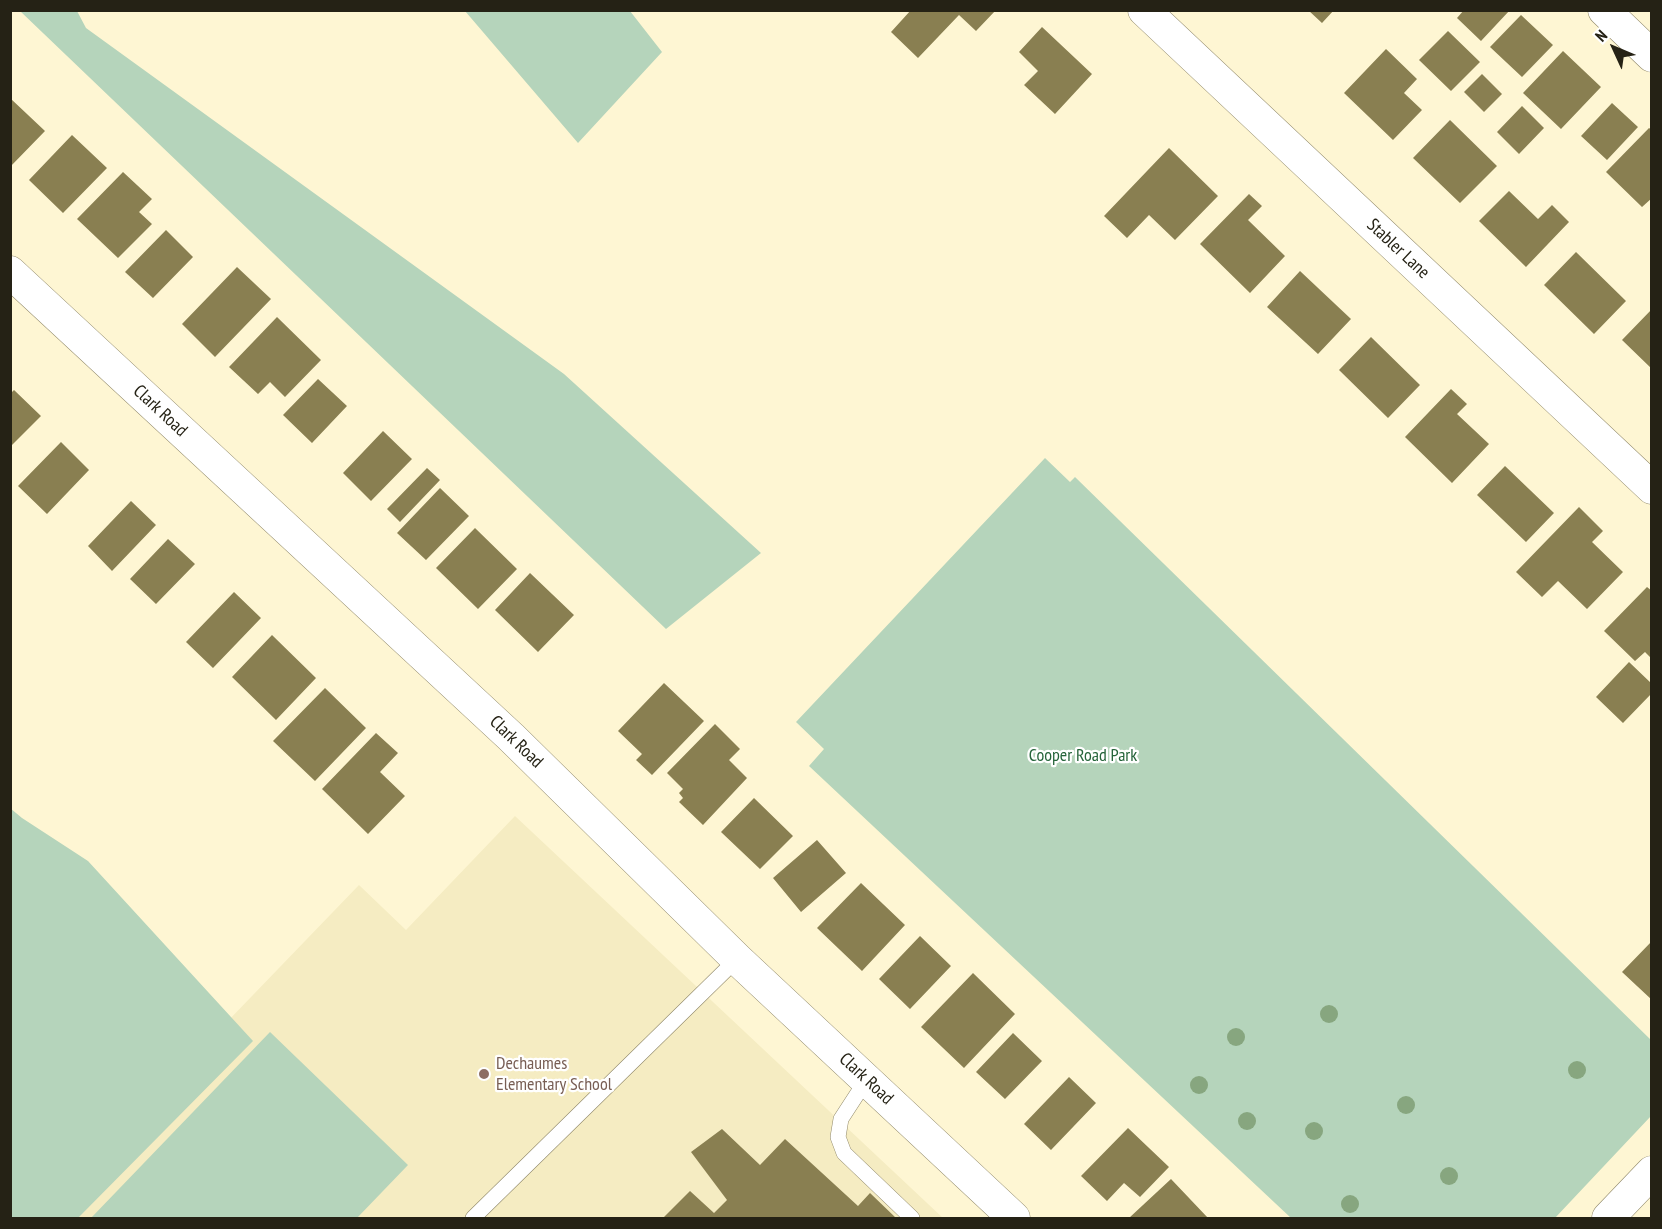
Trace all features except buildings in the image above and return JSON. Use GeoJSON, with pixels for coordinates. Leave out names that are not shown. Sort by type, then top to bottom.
{"type":"FeatureCollection","features":[{"type":"Feature","properties":{"kind":"street","name":"Stabler Lane"},"geometry":{"type":"LineString","coordinates":[[1144,10],[1652,488]]}},
{"type":"Feature","properties":{"kind":"street"},"geometry":{"type":"LineString","coordinates":[[1604,10],[1652,56]]}},
{"type":"Feature","properties":{"kind":"street","name":"Clark Road"},"geometry":{"type":"LineString","coordinates":[[10,272],[511,737],[737,959],[1014,1218]]}},
{"type":"Feature","properties":{"kind":"street"},"geometry":{"type":"LineString","coordinates":[[1608,1218],[1652,1172]]}},
{"type":"Feature","properties":{"kind":"lane"},"geometry":{"type":"LineString","coordinates":[[473,1218],[737,959]]}},
{"type":"Feature","properties":{"kind":"lane"},"geometry":{"type":"LineString","coordinates":[[867,1080],[841,1119],[838,1137],[844,1153],[912,1218]]}},
{"type":"Feature","properties":{"kind":"shaded area","name":"Dechaumes Elementary School"},"geometry":{"type":"Polygon","coordinates":[[[515,816],[943,1218],[38,1218],[359,885],[406,930],[515,816]]]}},
{"type":"Feature","properties":{"kind":"green space"},"geometry":{"type":"Polygon","coordinates":[[[20,11],[77,11],[86,28],[564,374],[761,553],[666,629],[20,11]]]}},
{"type":"Feature","properties":{"kind":"green space"},"geometry":{"type":"Polygon","coordinates":[[[465,11],[630,11],[662,52],[578,143],[465,11]]]}},
{"type":"Feature","properties":{"kind":"green space","name":"Cooper Road Park"},"geometry":{"type":"Polygon","coordinates":[[[1045,458],[1070,482],[1075,477],[1651,1040],[1651,1116],[1555,1218],[1291,1218],[809,766],[824,749],[796,722],[1045,458]]]}},
{"type":"Feature","properties":{"kind":"green space"},"geometry":{"type":"Polygon","coordinates":[[[10,808],[88,861],[253,1041],[78,1218],[11,1218],[10,808]]]}},
{"type":"Feature","properties":{"kind":"green space"},"geometry":{"type":"Polygon","coordinates":[[[270,1032],[408,1165],[357,1218],[91,1218],[270,1032]]]}},
{"type":"Feature","properties":{"kind":"place","name":"Dechaumes Elementary School"},"geometry":{"type":"Point","coordinates":[484,1074]}}]}
